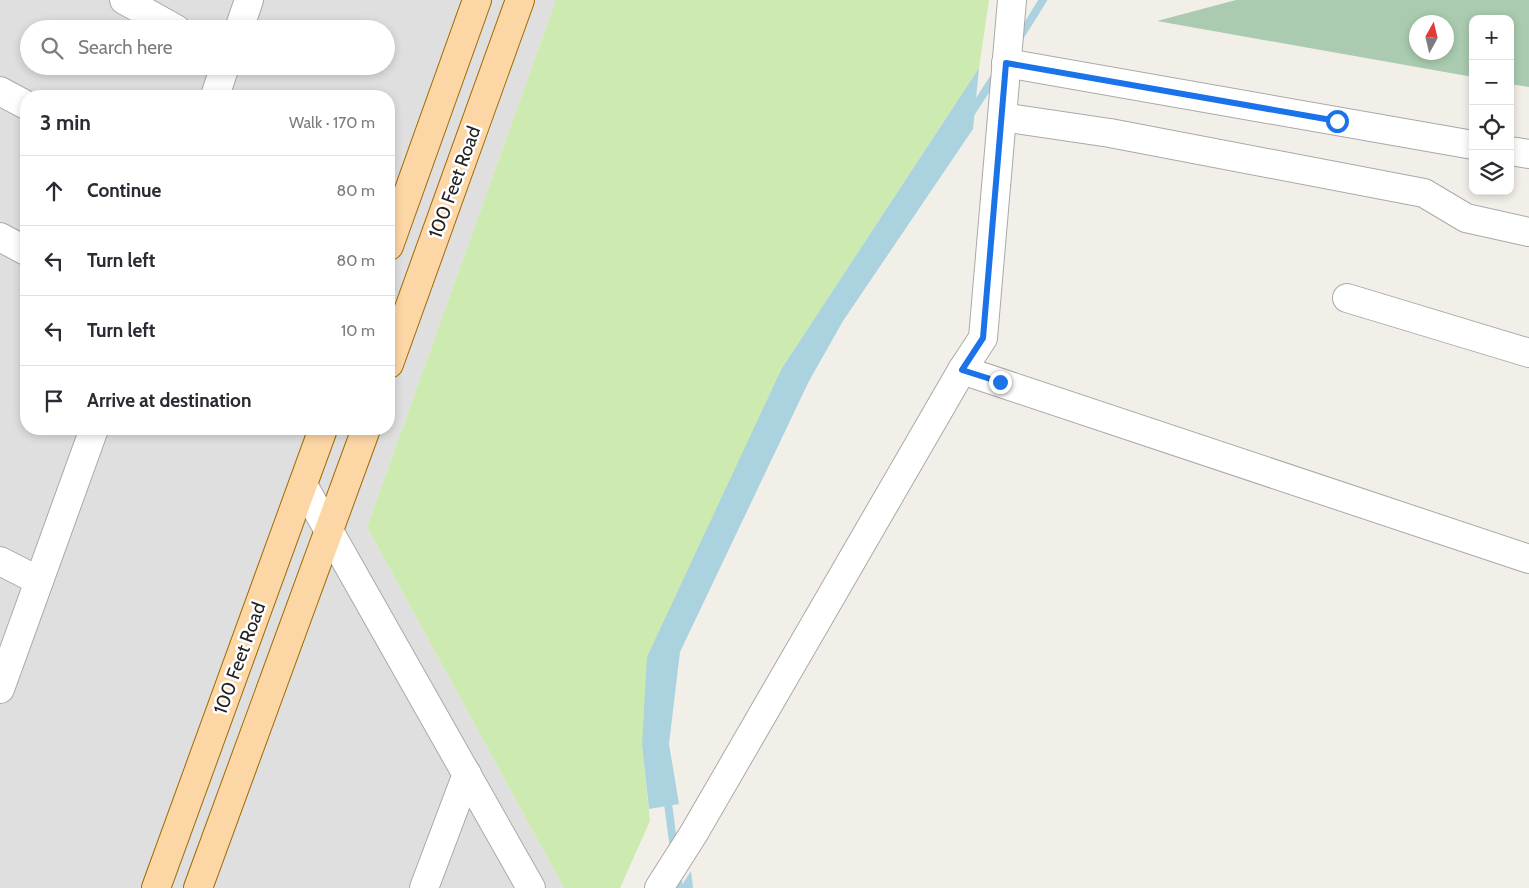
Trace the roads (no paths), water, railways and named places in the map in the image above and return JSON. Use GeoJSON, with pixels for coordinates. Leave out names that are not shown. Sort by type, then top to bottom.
{"type":"FeatureCollection","features":[{"type":"Feature","properties":{"kind":"main road","name":"100 Feet Road"},"geometry":{"type":"LineString","coordinates":[[395,229],[477,0]]}},
{"type":"Feature","properties":{"kind":"main road","name":"100 Feet Road"},"geometry":{"type":"LineString","coordinates":[[395,347],[520,0]]}},
{"type":"Feature","properties":{"kind":"main road","name":"100 Feet Road"},"geometry":{"type":"LineString","coordinates":[[156,888],[321,435]]}},
{"type":"Feature","properties":{"kind":"main road"},"geometry":{"type":"LineString","coordinates":[[198,888],[364,435]]}},
{"type":"Feature","properties":{"kind":"street"},"geometry":{"type":"LineString","coordinates":[[124,0],[160,20]]}},
{"type":"Feature","properties":{"kind":"street"},"geometry":{"type":"LineString","coordinates":[[242,20],[249,0]]}},
{"type":"Feature","properties":{"kind":"street"},"geometry":{"type":"LineString","coordinates":[[659,888],[694,833],[962,370],[983,338],[1012,0]]}},
{"type":"Feature","properties":{"kind":"street"},"geometry":{"type":"LineString","coordinates":[[1006,63],[1469,144]]}},
{"type":"Feature","properties":{"kind":"street"},"geometry":{"type":"LineString","coordinates":[[216,90],[222,75]]}},
{"type":"Feature","properties":{"kind":"street"},"geometry":{"type":"LineString","coordinates":[[0,91],[20,102]]}},
{"type":"Feature","properties":{"kind":"street"},"geometry":{"type":"LineString","coordinates":[[1003,108],[1110,133],[1424,193],[1466,218],[1529,232]]}},
{"type":"Feature","properties":{"kind":"street"},"geometry":{"type":"LineString","coordinates":[[1514,152],[1529,154]]}},
{"type":"Feature","properties":{"kind":"street"},"geometry":{"type":"LineString","coordinates":[[0,236],[20,247]]}},
{"type":"Feature","properties":{"kind":"street"},"geometry":{"type":"LineString","coordinates":[[1347,298],[1529,353]]}},
{"type":"Feature","properties":{"kind":"street"},"geometry":{"type":"LineString","coordinates":[[962,370],[1529,559]]}},
{"type":"Feature","properties":{"kind":"street"},"geometry":{"type":"LineString","coordinates":[[0,689],[92,435]]}},
{"type":"Feature","properties":{"kind":"street"},"geometry":{"type":"LineString","coordinates":[[303,485],[531,888]]}},
{"type":"Feature","properties":{"kind":"street"},"geometry":{"type":"LineString","coordinates":[[0,561],[39,582]]}},
{"type":"Feature","properties":{"kind":"street"},"geometry":{"type":"LineString","coordinates":[[424,888],[467,774]]}},
{"type":"Feature","properties":{"kind":"water"},"geometry":{"type":"Polygon","coordinates":[[[979,68],[973,129],[843,321],[809,381],[680,652],[669,744],[679,804],[649,809],[642,745],[647,657],[782,368],[979,68]]]}},
{"type":"Feature","properties":{"kind":"water"},"geometry":{"type":"Polygon","coordinates":[[[691,871],[693,888],[680,888],[691,871]]]}},
{"type":"Feature","properties":{"kind":"waterway"},"geometry":{"type":"LineString","coordinates":[[1018,40],[1043,0]]}},
{"type":"Feature","properties":{"kind":"waterway"},"geometry":{"type":"LineString","coordinates":[[969,116],[997,73]]}},
{"type":"Feature","properties":{"kind":"waterway"},"geometry":{"type":"LineString","coordinates":[[667,796],[674,849]]}},
{"type":"Feature","properties":{"kind":"waterway"},"geometry":{"type":"LineString","coordinates":[[677,873],[679,888]]}}]}
